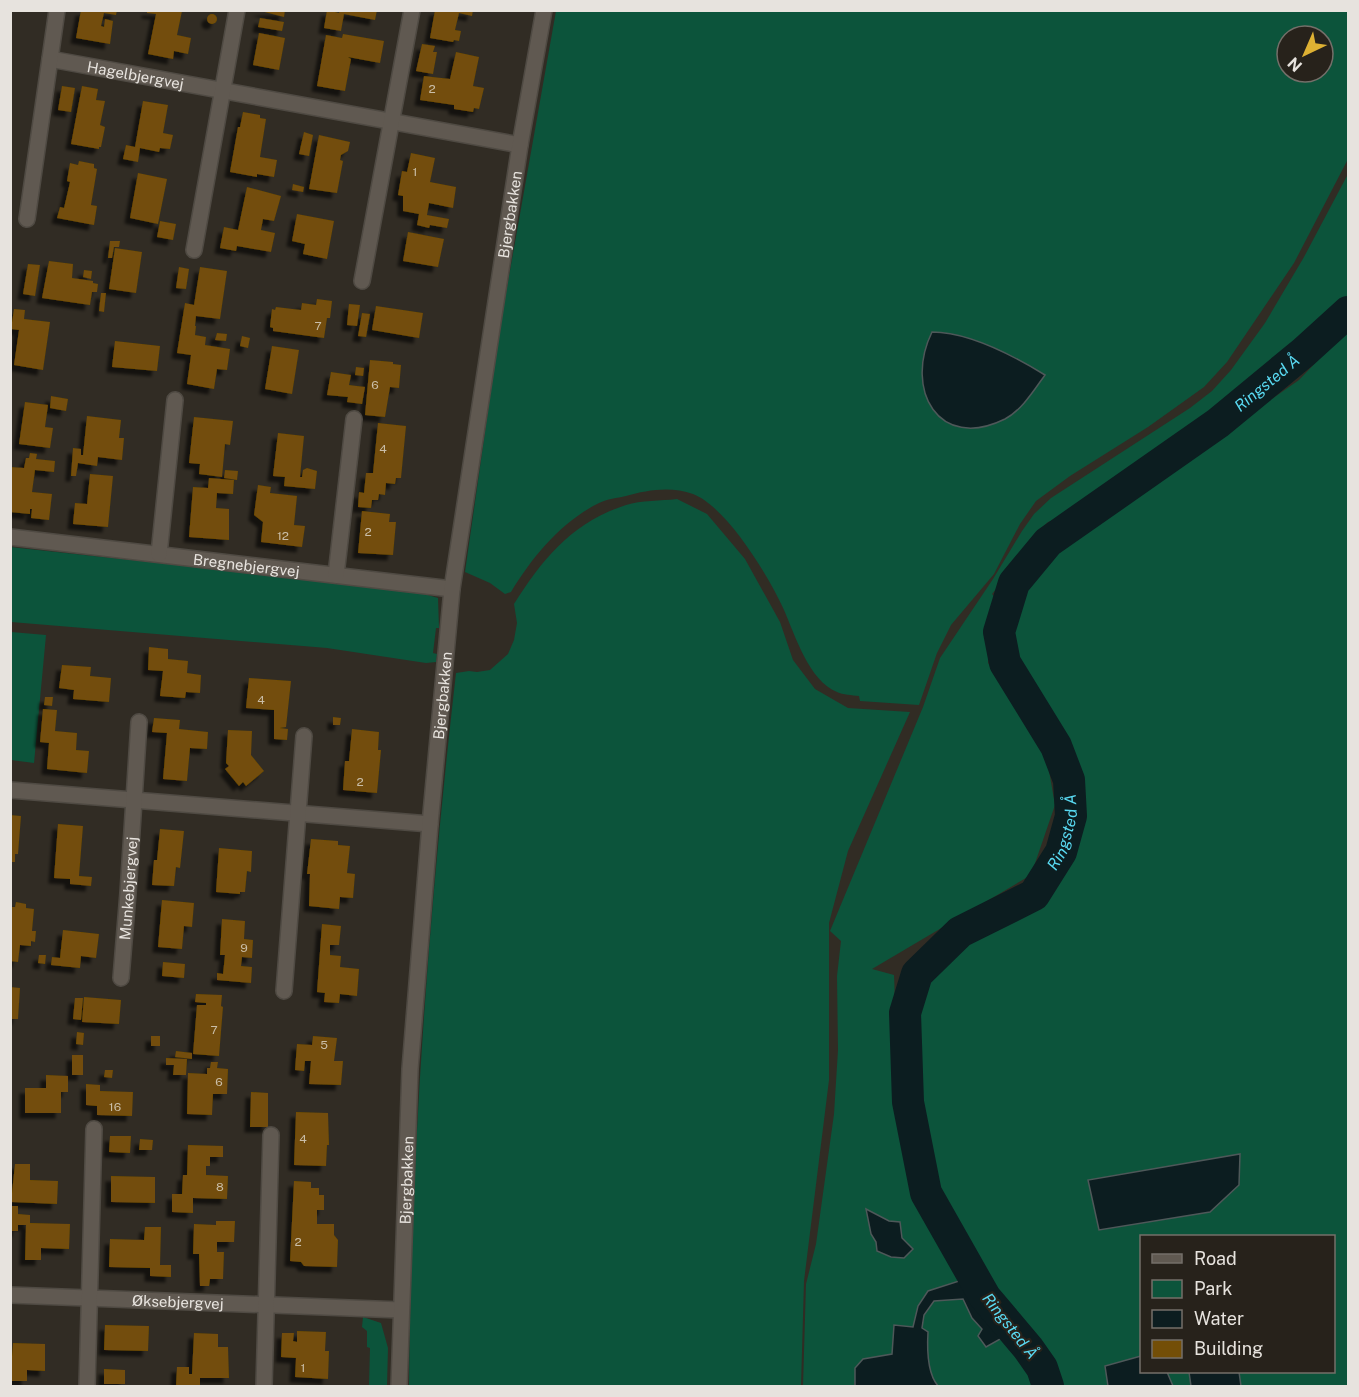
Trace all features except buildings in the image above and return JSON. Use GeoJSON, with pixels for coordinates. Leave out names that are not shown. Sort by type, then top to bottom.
{"type":"FeatureCollection","features":[{"type":"Feature","properties":{"kind":"street"},"geometry":{"type":"LineString","coordinates":[[27,219],[57,10]]}},
{"type":"Feature","properties":{"kind":"street"},"geometry":{"type":"LineString","coordinates":[[194,250],[237,10]]}},
{"type":"Feature","properties":{"kind":"street"},"geometry":{"type":"LineString","coordinates":[[362,281],[412,10]]}},
{"type":"Feature","properties":{"kind":"street","name":"Bjergbakken"},"geometry":{"type":"LineString","coordinates":[[399,1386],[411,1069],[430,825],[452,589],[520,145],[544,10]]}},
{"type":"Feature","properties":{"kind":"street","name":"Hagelbjergvej"},"geometry":{"type":"LineString","coordinates":[[50,59],[520,145]]}},
{"type":"Feature","properties":{"kind":"street"},"geometry":{"type":"LineString","coordinates":[[159,554],[175,400]]}},
{"type":"Feature","properties":{"kind":"street"},"geometry":{"type":"LineString","coordinates":[[336,575],[354,419]]}},
{"type":"Feature","properties":{"kind":"street","name":"Bregnebjergvej"},"geometry":{"type":"LineString","coordinates":[[10,537],[452,589]]}},
{"type":"Feature","properties":{"kind":"street","name":"Munkebjergvej"},"geometry":{"type":"LineString","coordinates":[[121,978],[139,722]]}},
{"type":"Feature","properties":{"kind":"street"},"geometry":{"type":"LineString","coordinates":[[284,991],[304,736]]}},
{"type":"Feature","properties":{"kind":"street"},"geometry":{"type":"LineString","coordinates":[[10,790],[430,825]]}},
{"type":"Feature","properties":{"kind":"street"},"geometry":{"type":"LineString","coordinates":[[87,1386],[94,1129]]}},
{"type":"Feature","properties":{"kind":"street"},"geometry":{"type":"LineString","coordinates":[[264,1386],[271,1135]]}},
{"type":"Feature","properties":{"kind":"street","name":"Øksebjergvej"},"geometry":{"type":"LineString","coordinates":[[10,1295],[401,1310]]}},
{"type":"Feature","properties":{"kind":"green space"},"geometry":{"type":"Polygon","coordinates":[[[556,11],[1348,11],[1348,159],[1294,263],[1227,362],[1204,387],[1036,501],[1020,524],[994,574],[951,625],[937,653],[919,705],[860,701],[859,696],[839,693],[818,678],[804,656],[784,610],[758,562],[719,513],[706,501],[693,494],[659,490],[599,503],[572,520],[549,541],[511,592],[505,594],[490,583],[465,572],[500,327],[556,11]]]}},
{"type":"Feature","properties":{"kind":"green space"},"geometry":{"type":"Polygon","coordinates":[[[1348,174],[1346,305],[1338,308],[1230,406],[1066,516],[1048,522],[1039,530],[1027,552],[992,594],[999,602],[989,626],[988,663],[1044,742],[1055,805],[1031,875],[872,969],[894,975],[895,1091],[901,1141],[913,1190],[934,1234],[962,1280],[928,1291],[918,1306],[913,1327],[892,1354],[863,1359],[855,1386],[803,1386],[806,1284],[816,1244],[834,1114],[838,1050],[837,976],[841,941],[830,931],[923,707],[940,658],[1034,514],[1051,498],[1190,408],[1212,391],[1231,370],[1265,323],[1304,257],[1348,174]],[[866,1209],[877,1251],[902,1238],[889,1221],[866,1209]]]}},
{"type":"Feature","properties":{"kind":"green space"},"geometry":{"type":"Polygon","coordinates":[[[1348,329],[1348,1386],[1060,1386],[1042,1344],[996,1291],[958,1230],[935,1173],[924,1113],[919,1026],[924,992],[933,968],[976,935],[1036,902],[1055,875],[1079,826],[1079,780],[1057,721],[1015,663],[1005,635],[1013,603],[1036,565],[1083,527],[1190,450],[1246,417],[1299,380],[1348,329]]]}},
{"type":"Feature","properties":{"kind":"green space"},"geometry":{"type":"Polygon","coordinates":[[[677,499],[707,514],[745,559],[780,622],[793,660],[815,689],[848,708],[910,712],[848,851],[829,923],[829,1080],[804,1281],[801,1386],[409,1386],[413,1207],[423,1029],[456,673],[490,670],[508,654],[514,640],[517,623],[514,604],[548,557],[575,532],[607,512],[632,503],[677,499]]]}},
{"type":"Feature","properties":{"kind":"green space"},"geometry":{"type":"Polygon","coordinates":[[[10,547],[411,590],[438,598],[439,628],[436,628],[433,653],[437,654],[436,662],[426,663],[327,648],[11,622],[10,547]]]}},
{"type":"Feature","properties":{"kind":"green space"},"geometry":{"type":"Polygon","coordinates":[[[11,632],[46,635],[34,763],[11,760],[11,632]]]}},
{"type":"Feature","properties":{"kind":"green space"},"geometry":{"type":"Polygon","coordinates":[[[963,1299],[972,1318],[982,1329],[986,1347],[1000,1339],[1015,1343],[1031,1366],[1036,1386],[938,1386],[930,1368],[928,1332],[922,1328],[924,1315],[934,1301],[963,1299]]]}},
{"type":"Feature","properties":{"kind":"green space"},"geometry":{"type":"Polygon","coordinates":[[[363,1317],[381,1323],[388,1348],[387,1386],[369,1386],[370,1348],[367,1347],[367,1331],[362,1327],[363,1317]]]}},
{"type":"Feature","properties":{"kind":"water"},"geometry":{"type":"Polygon","coordinates":[[[932,332],[961,336],[991,346],[1045,375],[1022,405],[1005,419],[981,427],[961,427],[945,421],[933,409],[925,393],[922,374],[924,353],[932,332]]]}},
{"type":"Feature","properties":{"kind":"water"},"geometry":{"type":"Polygon","coordinates":[[[1240,1154],[1239,1185],[1210,1212],[1099,1230],[1088,1180],[1240,1154]]]}},
{"type":"Feature","properties":{"kind":"water"},"geometry":{"type":"Polygon","coordinates":[[[866,1209],[889,1221],[900,1222],[902,1238],[913,1249],[904,1258],[891,1257],[877,1251],[866,1209]]]}},
{"type":"Feature","properties":{"kind":"water"},"geometry":{"type":"Polygon","coordinates":[[[962,1280],[1015,1343],[1000,1339],[986,1347],[978,1336],[982,1329],[972,1318],[963,1299],[934,1301],[924,1315],[922,1328],[928,1332],[930,1368],[938,1386],[855,1386],[855,1368],[863,1359],[892,1354],[894,1325],[913,1327],[918,1306],[928,1291],[962,1280]]]}},
{"type":"Feature","properties":{"kind":"water"},"geometry":{"type":"Polygon","coordinates":[[[1140,1356],[1140,1373],[1167,1373],[1173,1386],[1108,1386],[1105,1366],[1140,1356]]]}},
{"type":"Feature","properties":{"kind":"water"},"geometry":{"type":"Polygon","coordinates":[[[1189,1373],[1239,1373],[1241,1386],[1191,1386],[1189,1373]]]}},
{"type":"Feature","properties":{"kind":"waterway","name":"Ringsted Å"},"geometry":{"type":"LineString","coordinates":[[1048,1386],[1042,1368],[1028,1348],[985,1297],[926,1193],[908,1102],[905,1013],[917,974],[960,932],[1034,895],[1061,852],[1071,816],[1069,780],[1056,746],[1005,663],[999,632],[1014,583],[1048,542],[1218,423],[1304,352],[1348,312]]}}]}
